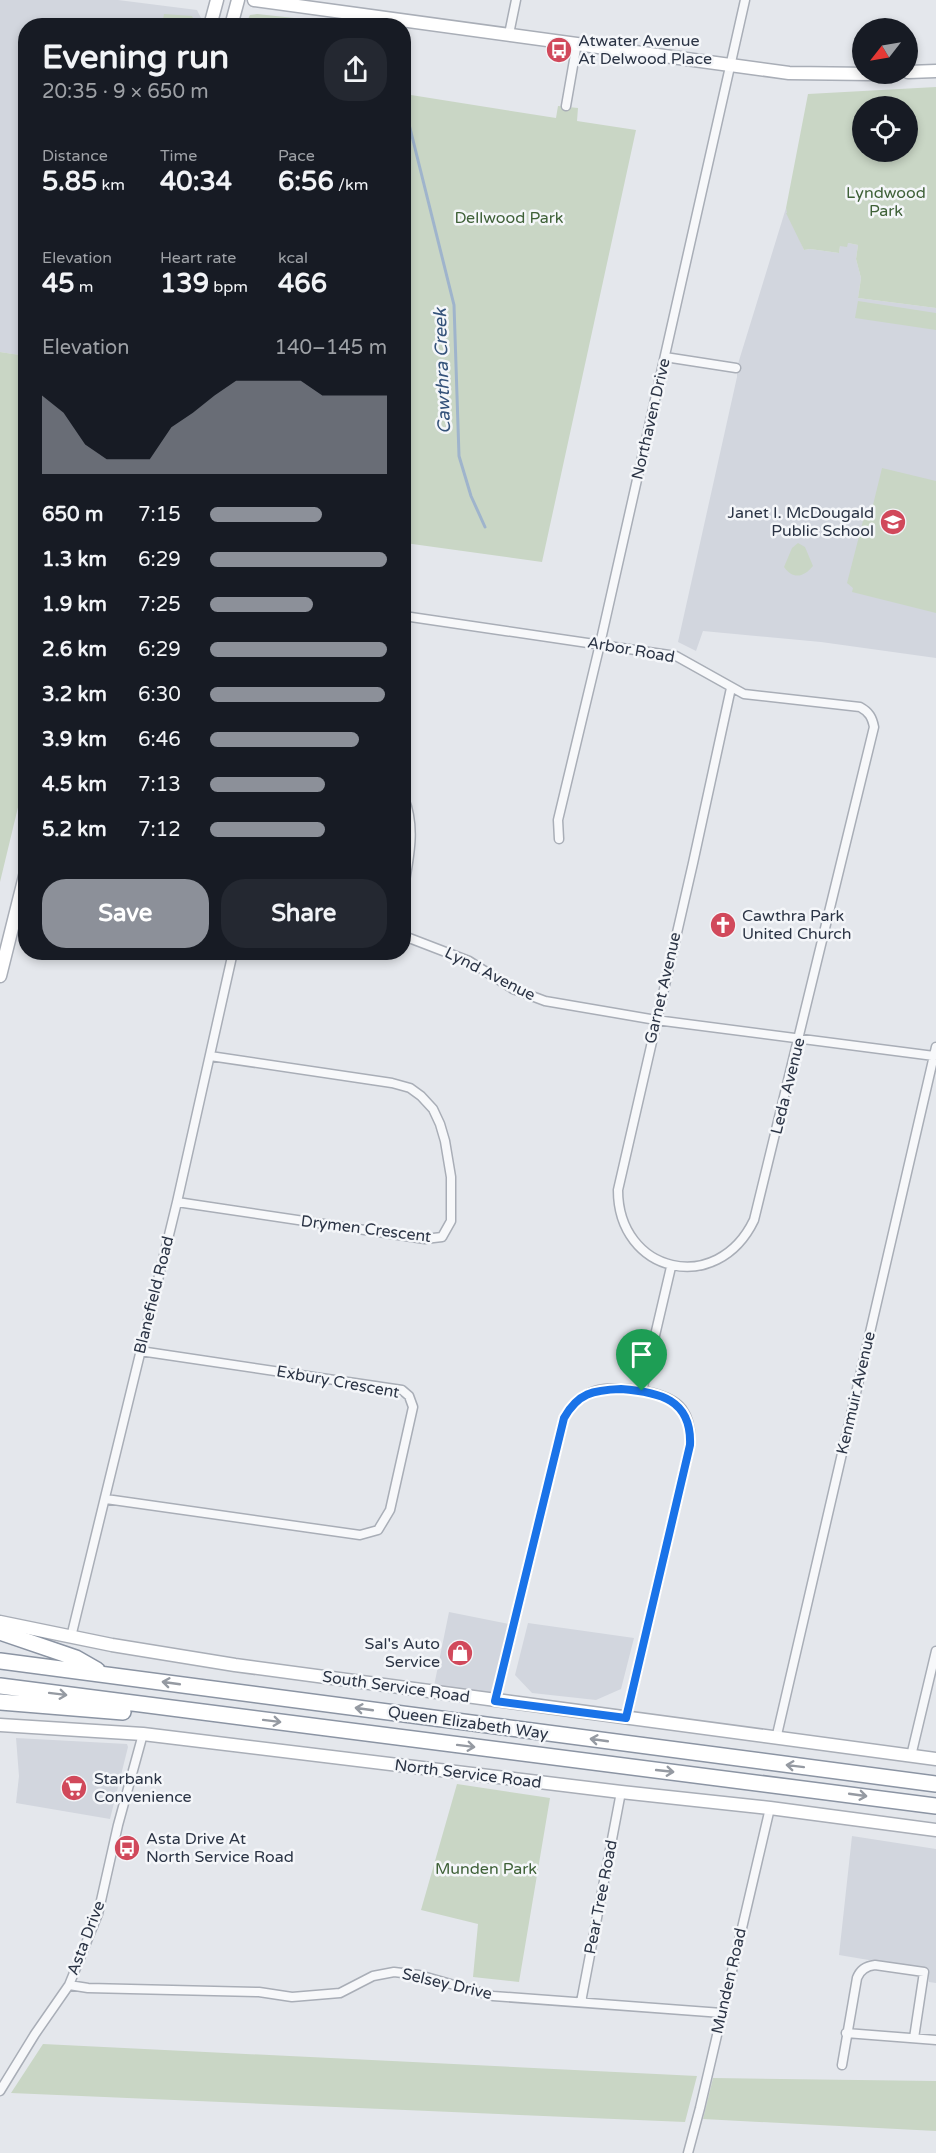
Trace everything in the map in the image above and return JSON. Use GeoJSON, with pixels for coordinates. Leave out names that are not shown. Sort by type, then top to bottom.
{"type":"FeatureCollection","features":[{"type":"Feature","properties":{"kind":"highway"},"geometry":{"type":"LineString","coordinates":[[0,1632],[76,1658],[102,1674]]}},
{"type":"Feature","properties":{"kind":"highway","name":"Queen Elizabeth Way"},"geometry":{"type":"LineString","coordinates":[[0,1662],[936,1784]]}},
{"type":"Feature","properties":{"kind":"highway","name":"Queen Elizabeth Way"},"geometry":{"type":"LineString","coordinates":[[0,1686],[936,1806]]}},
{"type":"Feature","properties":{"kind":"highway"},"geometry":{"type":"LineString","coordinates":[[0,1702],[156,1714],[234,1716]]}},
{"type":"Feature","properties":{"kind":"street"},"geometry":{"type":"LineString","coordinates":[[212,18],[217,0]]}},
{"type":"Feature","properties":{"kind":"street"},"geometry":{"type":"LineString","coordinates":[[233,18],[238,0]]}},
{"type":"Feature","properties":{"kind":"street"},"geometry":{"type":"LineString","coordinates":[[254,0],[389,18]]}},
{"type":"Feature","properties":{"kind":"street"},"geometry":{"type":"LineString","coordinates":[[509,34],[516,0]]}},
{"type":"Feature","properties":{"kind":"street","name":"Northaven Drive"},"geometry":{"type":"LineString","coordinates":[[559,839],[558,820],[600,644],[745,0]]}},
{"type":"Feature","properties":{"kind":"street"},"geometry":{"type":"LineString","coordinates":[[411,21],[731,65],[806,74],[852,74]]}},
{"type":"Feature","properties":{"kind":"street"},"geometry":{"type":"LineString","coordinates":[[566,106],[577,43]]}},
{"type":"Feature","properties":{"kind":"street"},"geometry":{"type":"LineString","coordinates":[[918,72],[936,71]]}},
{"type":"Feature","properties":{"kind":"street"},"geometry":{"type":"LineString","coordinates":[[665,357],[736,368]]}},
{"type":"Feature","properties":{"kind":"street","name":"Arbor Road"},"geometry":{"type":"LineString","coordinates":[[411,617],[676,656],[744,694],[860,707],[869,713],[874,727]]}},
{"type":"Feature","properties":{"kind":"street","name":"Garnet Avenue"},"geometry":{"type":"LineString","coordinates":[[671,1267],[635,1242],[625,1224],[618,1202],[620,1175],[693,864],[731,688]]}},
{"type":"Feature","properties":{"kind":"street","name":"Leda Avenue"},"geometry":{"type":"LineString","coordinates":[[671,1267],[700,1266],[730,1251],[748,1232],[759,1207],[874,727]]}},
{"type":"Feature","properties":{"kind":"street"},"geometry":{"type":"LineString","coordinates":[[0,976],[18,904]]}},
{"type":"Feature","properties":{"kind":"street","name":"Lynd Avenue"},"geometry":{"type":"LineString","coordinates":[[411,940],[469,961],[513,989],[545,1001],[656,1020],[799,1040],[935,1052]]}},
{"type":"Feature","properties":{"kind":"street","name":"Blanefield Road"},"geometry":{"type":"LineString","coordinates":[[71,1637],[177,1202],[231,960]]}},
{"type":"Feature","properties":{"kind":"street","name":"Kenmuir Avenue"},"geometry":{"type":"LineString","coordinates":[[776,1739],[935,1052]]}},
{"type":"Feature","properties":{"kind":"street","name":"Drymen Crescent"},"geometry":{"type":"LineString","coordinates":[[177,1202],[425,1239],[442,1237],[450,1225],[451,1177],[445,1141],[433,1109],[416,1092],[398,1084],[210,1056]]}},
{"type":"Feature","properties":{"kind":"street"},"geometry":{"type":"LineString","coordinates":[[642,1391],[671,1267]]}},
{"type":"Feature","properties":{"kind":"street","name":"Exbury Crescent"},"geometry":{"type":"LineString","coordinates":[[106,1499],[360,1535],[378,1530],[390,1510],[413,1407],[409,1396],[402,1390],[140,1351]]}},
{"type":"Feature","properties":{"kind":"street"},"geometry":{"type":"LineString","coordinates":[[495,1701],[564,1418],[578,1399],[589,1393],[598,1390],[642,1391],[676,1403],[682,1410],[690,1428],[690,1445],[626,1718]]}},
{"type":"Feature","properties":{"kind":"street","name":"South Service Road"},"geometry":{"type":"LineString","coordinates":[[0,1622],[71,1637],[235,1665],[936,1759]]}},
{"type":"Feature","properties":{"kind":"street"},"geometry":{"type":"LineString","coordinates":[[911,1756],[936,1651]]}},
{"type":"Feature","properties":{"kind":"street","name":"North Service Road"},"geometry":{"type":"LineString","coordinates":[[0,1725],[143,1734],[770,1808],[936,1830]]}},
{"type":"Feature","properties":{"kind":"street","name":"Asta Drive"},"geometry":{"type":"LineString","coordinates":[[0,2091],[69,1985],[98,1914],[118,1825],[143,1734]]}},
{"type":"Feature","properties":{"kind":"street","name":"Pear Tree Road"},"geometry":{"type":"LineString","coordinates":[[581,2002],[621,1792]]}},
{"type":"Feature","properties":{"kind":"street","name":"Munden Road"},"geometry":{"type":"LineString","coordinates":[[688,2153],[770,1808]]}},
{"type":"Feature","properties":{"kind":"street"},"geometry":{"type":"LineString","coordinates":[[842,2065],[857,1978],[862,1970],[875,1965],[924,1972],[914,2038]]}},
{"type":"Feature","properties":{"kind":"street","name":"Selsey Drive"},"geometry":{"type":"LineString","coordinates":[[69,1985],[88,1988],[259,1992],[292,1997],[340,1993],[373,1976],[394,1972],[418,1975],[493,1996],[722,2013]]}},
{"type":"Feature","properties":{"kind":"street"},"geometry":{"type":"LineString","coordinates":[[846,2033],[936,2040]]}},
{"type":"Feature","properties":{"kind":"shaded area"},"geometry":{"type":"Polygon","coordinates":[[[0,0],[118,0],[197,10],[201,18],[18,18],[18,355],[0,352],[0,0]]]}},
{"type":"Feature","properties":{"kind":"shaded area"},"geometry":{"type":"Polygon","coordinates":[[[786,208],[804,250],[839,253],[840,246],[848,243],[858,245],[856,259],[861,278],[858,298],[936,308],[936,658],[821,642],[703,631],[696,651],[678,642],[737,377],[737,367],[786,208]]]}},
{"type":"Feature","properties":{"kind":"shaded area"},"geometry":{"type":"Polygon","coordinates":[[[449,1612],[509,1624],[494,1698],[434,1686],[449,1612]]]}},
{"type":"Feature","properties":{"kind":"shaded area"},"geometry":{"type":"Polygon","coordinates":[[[528,1623],[634,1638],[621,1689],[596,1700],[532,1693],[515,1675],[528,1623]]]}},
{"type":"Feature","properties":{"kind":"shaded area"},"geometry":{"type":"Polygon","coordinates":[[[16,1738],[127,1744],[110,1819],[16,1803],[19,1776],[16,1738]]]}},
{"type":"Feature","properties":{"kind":"shaded area"},"geometry":{"type":"Polygon","coordinates":[[[852,1836],[936,1849],[936,1983],[929,1982],[928,1970],[839,1955],[852,1836]]]}},
{"type":"Feature","properties":{"kind":"green space"},"geometry":{"type":"Polygon","coordinates":[[[164,14],[192,16],[193,18],[163,18],[164,14]]]}},
{"type":"Feature","properties":{"kind":"green space"},"geometry":{"type":"Polygon","coordinates":[[[257,14],[294,18],[248,18],[250,15],[257,14]]]}},
{"type":"Feature","properties":{"kind":"green space","name":"Lyndwood Park"},"geometry":{"type":"Polygon","coordinates":[[[936,87],[936,308],[858,298],[861,278],[856,259],[858,245],[848,243],[847,247],[840,246],[839,253],[804,250],[786,213],[808,94],[936,87]]]}},
{"type":"Feature","properties":{"kind":"green space","name":"Dellwood Park"},"geometry":{"type":"Polygon","coordinates":[[[411,95],[556,118],[558,106],[578,108],[577,121],[636,130],[542,562],[411,544],[411,95]]]}},
{"type":"Feature","properties":{"kind":"green space"},"geometry":{"type":"Polygon","coordinates":[[[858,301],[936,313],[936,330],[855,318],[858,301]]]}},
{"type":"Feature","properties":{"kind":"green space"},"geometry":{"type":"Polygon","coordinates":[[[0,352],[18,355],[18,807],[0,882],[0,352]]]}},
{"type":"Feature","properties":{"kind":"green space"},"geometry":{"type":"Polygon","coordinates":[[[882,468],[936,481],[936,613],[852,592],[853,588],[847,583],[866,509],[872,509],[882,468]]]}},
{"type":"Feature","properties":{"kind":"green space"},"geometry":{"type":"Polygon","coordinates":[[[798,543],[805,547],[813,566],[806,573],[798,576],[791,574],[784,567],[792,548],[798,543]]]}},
{"type":"Feature","properties":{"kind":"green space","name":"Munden Park"},"geometry":{"type":"Polygon","coordinates":[[[457,1784],[550,1798],[519,1982],[473,1977],[478,1924],[421,1910],[457,1784]]]}},
{"type":"Feature","properties":{"kind":"green space"},"geometry":{"type":"Polygon","coordinates":[[[43,2044],[697,2076],[685,2122],[11,2093],[43,2044]]]}},
{"type":"Feature","properties":{"kind":"green space"},"geometry":{"type":"Polygon","coordinates":[[[713,2078],[936,2081],[936,2131],[703,2119],[713,2078]]]}},
{"type":"Feature","properties":{"kind":"waterway","name":"Cawthra Creek"},"geometry":{"type":"LineString","coordinates":[[411,132],[454,305],[459,456],[471,496],[485,527]]}},
{"type":"Feature","properties":{"kind":"place","name":"Atwater Avenue At Delwood Place"},"geometry":{"type":"Point","coordinates":[559,50]}},
{"type":"Feature","properties":{"kind":"place","name":"Janet I. McDougald Public School"},"geometry":{"type":"Point","coordinates":[893,522]}},
{"type":"Feature","properties":{"kind":"place","name":"Cawthra Park United Church"},"geometry":{"type":"Point","coordinates":[723,925]}},
{"type":"Feature","properties":{"kind":"place","name":"Sal's Auto Service"},"geometry":{"type":"Point","coordinates":[460,1653]}},
{"type":"Feature","properties":{"kind":"place","name":"Starbank Convenience"},"geometry":{"type":"Point","coordinates":[74,1788]}},
{"type":"Feature","properties":{"kind":"place","name":"Asta Drive At North Service Road"},"geometry":{"type":"Point","coordinates":[127,1848]}},
{"type":"Feature","properties":{"kind":"route"},"geometry":{"type":"LineString","coordinates":[[598,1390],[642,1391],[676,1403],[688,1421],[690,1445],[626,1718],[495,1701],[561,1427],[567,1411],[578,1399],[598,1390]]}}]}
